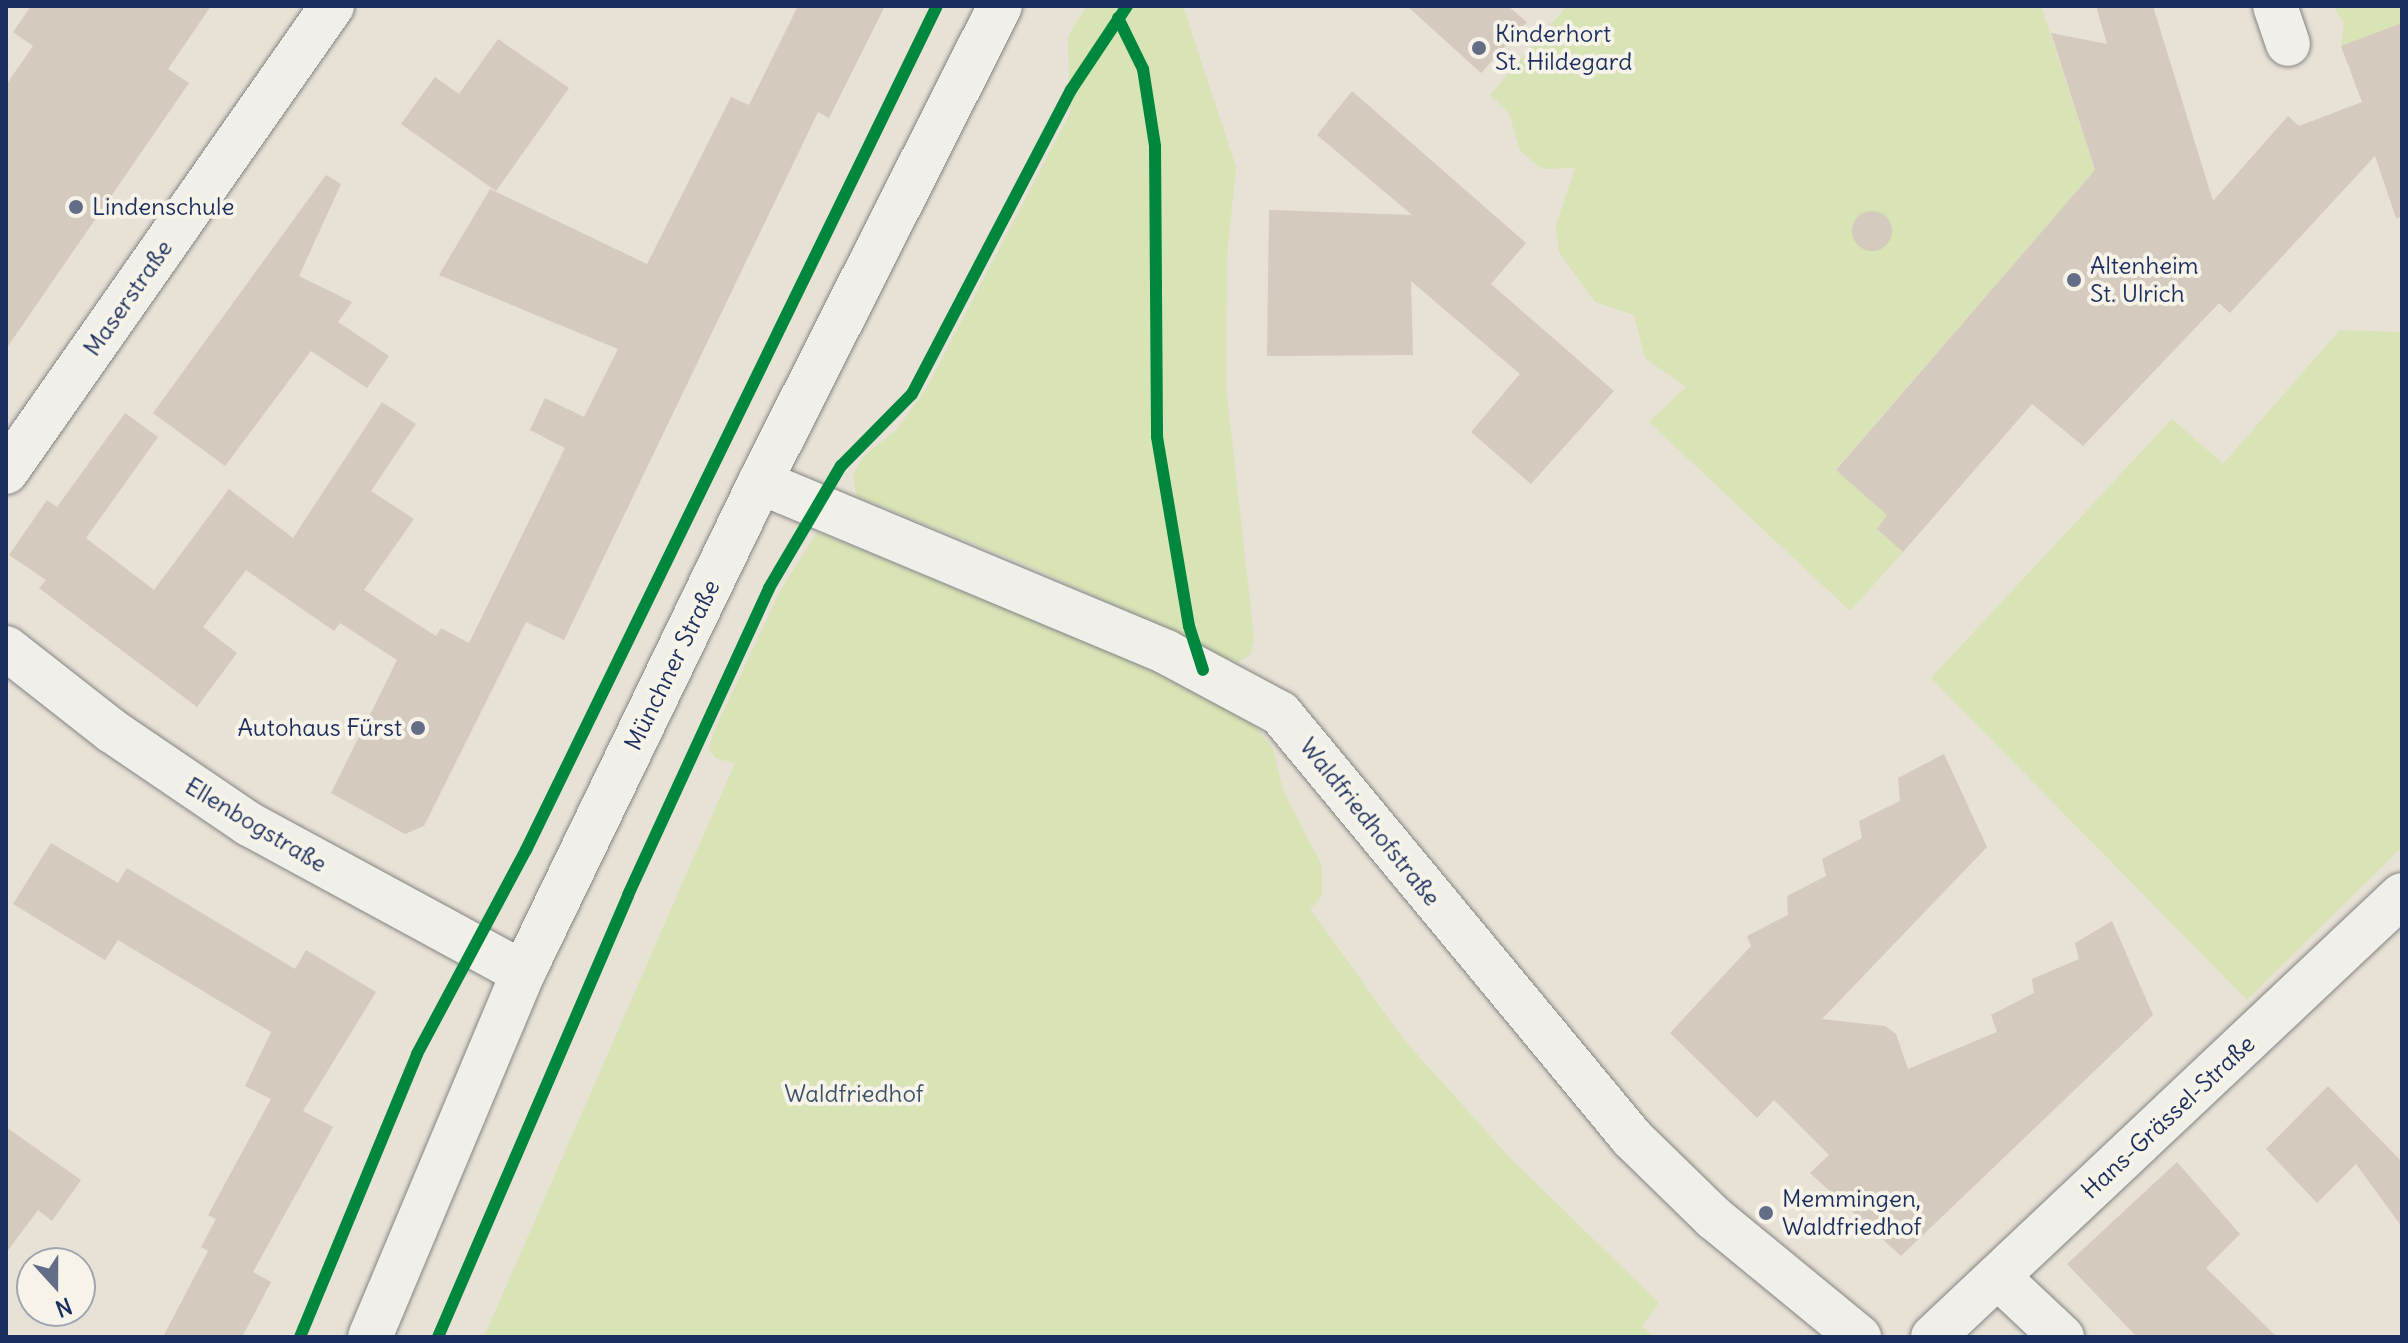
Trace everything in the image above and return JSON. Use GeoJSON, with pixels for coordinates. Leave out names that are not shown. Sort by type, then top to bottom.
{"type":"FeatureCollection","features":[{"type":"Feature","properties":{"kind":"street","name":"Maserstraße"},"geometry":{"type":"LineString","coordinates":[[6,472],[332,6]]}},
{"type":"Feature","properties":{"kind":"street","name":"Münchner Straße"},"geometry":{"type":"LineString","coordinates":[[370,1337],[523,973],[760,482],[1000,6]]}},
{"type":"Feature","properties":{"kind":"street","name":"Waldfriedhofstraße"},"geometry":{"type":"LineString","coordinates":[[760,482],[1166,652],[1280,713],[1632,1138],[1714,1218],[1859,1337]]}},
{"type":"Feature","properties":{"kind":"street","name":"Ellenbogstraße"},"geometry":{"type":"LineString","coordinates":[[11,663],[249,824],[523,973]]}},
{"type":"Feature","properties":{"kind":"street","name":"Hans-Grässel-Straße"},"geometry":{"type":"LineString","coordinates":[[1933,1337],[2402,895]]}},
{"type":"Feature","properties":{"kind":"street"},"geometry":{"type":"LineString","coordinates":[[1998,1277],[2062,1337]]}},
{"type":"Feature","properties":{"kind":"green space"},"geometry":{"type":"Polygon","coordinates":[[[1087,6],[1183,6],[1236,167],[1227,257],[1226,387],[1254,639],[1250,655],[1237,663],[1038,570],[856,496],[853,475],[863,457],[897,429],[926,389],[1070,113],[1068,36],[1087,6]]]}},
{"type":"Feature","properties":{"kind":"green space"},"geometry":{"type":"Polygon","coordinates":[[[1567,6],[2041,6],[2104,198],[2082,185],[1836,469],[1887,515],[1877,529],[1903,552],[1850,611],[1649,422],[1686,387],[1645,358],[1634,315],[1595,302],[1559,252],[1556,225],[1575,168],[1542,169],[1520,151],[1509,113],[1490,95],[1567,6]]]}},
{"type":"Feature","properties":{"kind":"green space"},"geometry":{"type":"Polygon","coordinates":[[[2333,6],[2402,6],[2402,23],[2341,46],[2344,23],[2333,6]]]}},
{"type":"Feature","properties":{"kind":"green space"},"geometry":{"type":"Polygon","coordinates":[[[2340,330],[2402,332],[2402,847],[2247,1000],[1931,678],[2172,419],[2223,464],[2340,330]]]}},
{"type":"Feature","properties":{"kind":"green space","name":"Waldfriedhof"},"geometry":{"type":"Polygon","coordinates":[[[817,532],[1121,655],[1231,706],[1255,726],[1273,748],[1283,790],[1322,866],[1322,896],[1310,909],[1404,1040],[1510,1158],[1659,1303],[1642,1326],[1654,1337],[484,1337],[735,763],[715,758],[709,748],[715,729],[780,591],[817,532]]]}},
{"type":"Feature","properties":{"kind":"building","name":"Lindenschule"},"geometry":{"type":"Polygon","coordinates":[[[31,6],[211,6],[168,69],[189,83],[6,349],[6,85],[33,46],[13,32],[31,6]]]}},
{"type":"Feature","properties":{"kind":"building"},"geometry":{"type":"Polygon","coordinates":[[[798,6],[885,6],[829,118],[818,112],[564,640],[526,622],[424,826],[405,834],[331,793],[397,660],[340,623],[334,631],[246,570],[203,627],[237,653],[197,707],[39,588],[46,580],[9,555],[47,500],[57,507],[125,413],[158,437],[86,538],[154,590],[229,489],[293,538],[382,402],[416,424],[371,491],[414,519],[364,590],[436,636],[441,628],[469,643],[565,448],[530,430],[545,398],[584,417],[618,349],[439,275],[490,189],[647,264],[731,97],[749,105],[798,6]]]}},
{"type":"Feature","properties":{"kind":"building","name":"Kinderhort St. Hildegard"},"geometry":{"type":"Polygon","coordinates":[[[1407,6],[1508,6],[1527,22],[1481,73],[1407,6]]]}},
{"type":"Feature","properties":{"kind":"building","name":"Altenheim St. Ulrich"},"geometry":{"type":"Polygon","coordinates":[[[2096,6],[2153,6],[2213,201],[2288,116],[2299,126],[2362,102],[2341,46],[2402,23],[2402,217],[2396,218],[2375,156],[2230,313],[2219,303],[2083,446],[2032,404],[1903,552],[1877,529],[1887,515],[1836,470],[2095,170],[2051,33],[2107,44],[2096,6]]]}},
{"type":"Feature","properties":{"kind":"building"},"geometry":{"type":"Polygon","coordinates":[[[498,39],[569,88],[496,191],[401,124],[435,77],[459,94],[498,39]]]}},
{"type":"Feature","properties":{"kind":"building"},"geometry":{"type":"Polygon","coordinates":[[[1352,91],[1526,243],[1491,284],[1614,391],[1531,484],[1471,432],[1520,374],[1411,281],[1413,355],[1267,356],[1269,210],[1412,215],[1317,135],[1352,91]]]}},
{"type":"Feature","properties":{"kind":"building"},"geometry":{"type":"Polygon","coordinates":[[[326,175],[341,184],[299,276],[352,302],[338,322],[389,356],[367,388],[311,351],[225,466],[153,413],[326,175]]]}},
{"type":"Feature","properties":{"kind":"building"},"geometry":{"type":"Polygon","coordinates":[[[1872,211],[1886,217],[1892,231],[1886,245],[1872,251],[1858,245],[1852,231],[1858,217],[1872,211]]]}},
{"type":"Feature","properties":{"kind":"building"},"geometry":{"type":"Polygon","coordinates":[[[1944,754],[1987,847],[1822,1019],[1885,1026],[1896,1034],[1908,1069],[1997,1032],[1991,1015],[2034,993],[2032,979],[2079,959],[2075,943],[2112,921],[2153,1015],[1901,1256],[1810,1173],[1829,1155],[1774,1100],[1757,1118],[1670,1033],[1751,946],[1747,936],[1788,915],[1787,896],[1826,876],[1822,859],[1862,838],[1859,821],[1900,801],[1898,778],[1944,754]]]}},
{"type":"Feature","properties":{"kind":"building"},"geometry":{"type":"Polygon","coordinates":[[[51,843],[118,883],[127,868],[295,969],[306,950],[376,992],[303,1111],[333,1127],[253,1272],[271,1282],[242,1337],[163,1337],[208,1251],[201,1247],[216,1219],[208,1215],[271,1099],[245,1086],[271,1032],[118,940],[105,960],[13,904],[51,843]]]}},
{"type":"Feature","properties":{"kind":"building"},"geometry":{"type":"Polygon","coordinates":[[[2328,1086],[2402,1162],[2402,1227],[2356,1164],[2317,1203],[2266,1149],[2328,1086]]]}},
{"type":"Feature","properties":{"kind":"building"},"geometry":{"type":"Polygon","coordinates":[[[6,1127],[81,1180],[52,1221],[38,1210],[6,1253],[6,1127]]]}},
{"type":"Feature","properties":{"kind":"building"},"geometry":{"type":"Polygon","coordinates":[[[2177,1162],[2240,1234],[2206,1268],[2277,1337],[2137,1337],[2067,1264],[2177,1162]]]}},
{"type":"Feature","properties":{"kind":"cycle path"},"geometry":{"type":"LineString","coordinates":[[300,1337],[417,1054],[526,850],[937,6]]}},
{"type":"Feature","properties":{"kind":"cycle path"},"geometry":{"type":"LineString","coordinates":[[438,1337],[628,895],[769,588],[841,466],[912,394],[1071,90],[1127,6]]}},
{"type":"Feature","properties":{"kind":"cycle path"},"geometry":{"type":"LineString","coordinates":[[1118,18],[1143,69],[1155,146],[1157,437],[1189,626],[1203,670]]}},
{"type":"Feature","properties":{"kind":"place","name":"Kinderhort St. Hildegard"},"geometry":{"type":"Point","coordinates":[1479,48]}},
{"type":"Feature","properties":{"kind":"place","name":"Lindenschule"},"geometry":{"type":"Point","coordinates":[76,207]}},
{"type":"Feature","properties":{"kind":"place","name":"Altenheim St. Ulrich"},"geometry":{"type":"Point","coordinates":[2074,280]}},
{"type":"Feature","properties":{"kind":"place","name":"Autohaus Fürst"},"geometry":{"type":"Point","coordinates":[418,728]}},
{"type":"Feature","properties":{"kind":"place","name":"Memmingen, Waldfriedhof"},"geometry":{"type":"Point","coordinates":[1766,1213]}}]}
